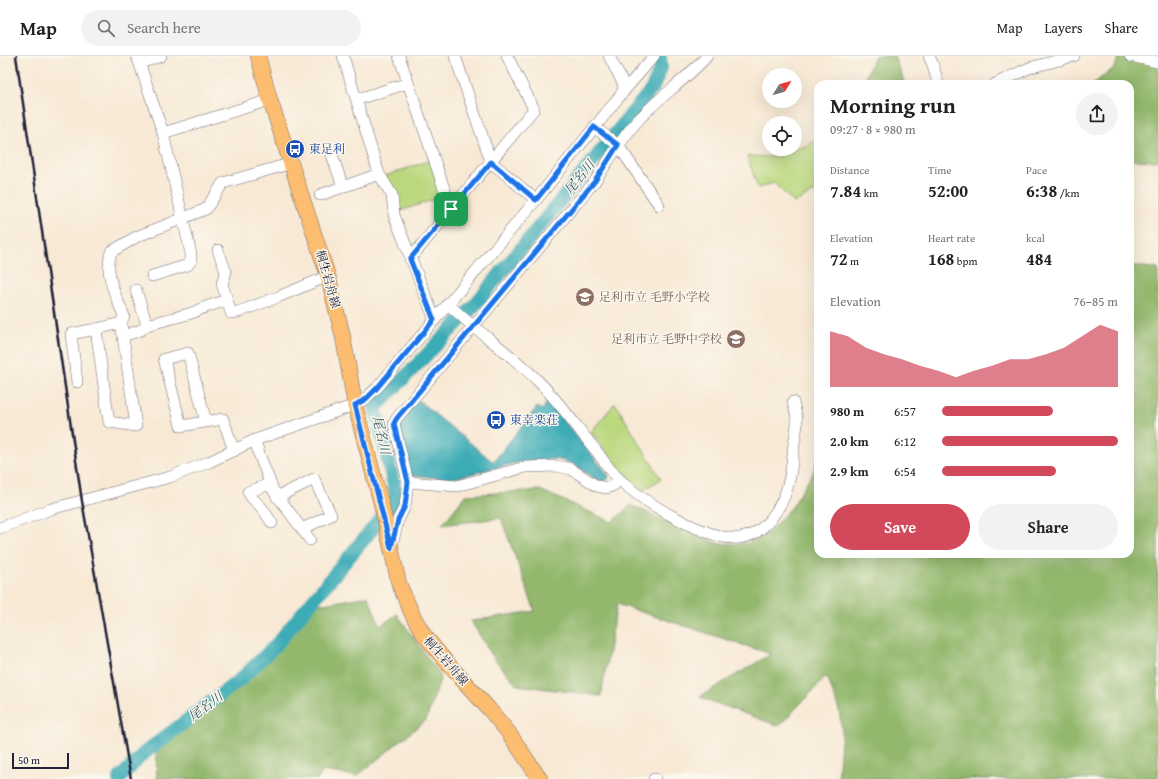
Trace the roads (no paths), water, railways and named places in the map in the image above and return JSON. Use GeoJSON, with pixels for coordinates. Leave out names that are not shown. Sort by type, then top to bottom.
{"type":"FeatureCollection","features":[{"type":"Feature","properties":{"kind":"main road","name":"桐生岩舟線"},"geometry":{"type":"LineString","coordinates":[[258,56],[270,100],[328,276],[343,337],[355,405],[382,507],[399,584],[424,635],[508,732],[540,779]]}},
{"type":"Feature","properties":{"kind":"street"},"geometry":{"type":"LineString","coordinates":[[152,276],[188,265],[191,261],[191,254],[163,133],[138,59],[160,56]]}},
{"type":"Feature","properties":{"kind":"street"},"geometry":{"type":"LineString","coordinates":[[343,56],[358,99],[380,174],[392,195],[394,215],[434,320]]}},
{"type":"Feature","properties":{"kind":"street"},"geometry":{"type":"LineString","coordinates":[[399,56],[451,209]]}},
{"type":"Feature","properties":{"kind":"street"},"geometry":{"type":"LineString","coordinates":[[455,56],[491,162],[536,200]]}},
{"type":"Feature","properties":{"kind":"street"},"geometry":{"type":"LineString","coordinates":[[410,259],[534,109],[507,56]]}},
{"type":"Feature","properties":{"kind":"street"},"geometry":{"type":"LineString","coordinates":[[609,56],[624,85],[623,92]]}},
{"type":"Feature","properties":{"kind":"street"},"geometry":{"type":"LineString","coordinates":[[391,548],[398,520],[405,506],[408,482],[394,423],[397,418],[470,323],[595,181],[616,144],[641,117],[696,69],[707,56]]}},
{"type":"Feature","properties":{"kind":"street"},"geometry":{"type":"LineString","coordinates":[[929,56],[937,80]]}},
{"type":"Feature","properties":{"kind":"street"},"geometry":{"type":"LineString","coordinates":[[1004,80],[1029,68],[1074,56]]}},
{"type":"Feature","properties":{"kind":"street"},"geometry":{"type":"LineString","coordinates":[[1130,56],[1158,62]]}},
{"type":"Feature","properties":{"kind":"street"},"geometry":{"type":"LineString","coordinates":[[0,528],[51,509],[170,477],[209,462],[256,440],[355,405],[366,399],[434,320],[452,308],[536,200],[598,130],[623,92],[651,60]]}},
{"type":"Feature","properties":{"kind":"street"},"geometry":{"type":"LineString","coordinates":[[358,99],[408,83]]}},
{"type":"Feature","properties":{"kind":"street"},"geometry":{"type":"LineString","coordinates":[[163,133],[270,100]]}},
{"type":"Feature","properties":{"kind":"street"},"geometry":{"type":"LineString","coordinates":[[598,130],[616,144],[659,205]]}},
{"type":"Feature","properties":{"kind":"street"},"geometry":{"type":"LineString","coordinates":[[332,154],[343,187]]}},
{"type":"Feature","properties":{"kind":"street"},"geometry":{"type":"LineString","coordinates":[[96,329],[109,422],[136,426],[121,323],[124,316],[110,278],[109,257],[111,252],[136,236],[206,209],[218,193],[223,183],[292,163]]}},
{"type":"Feature","properties":{"kind":"street"},"geometry":{"type":"LineString","coordinates":[[320,195],[380,174]]}},
{"type":"Feature","properties":{"kind":"street"},"geometry":{"type":"LineString","coordinates":[[218,250],[226,272],[222,284],[231,313],[238,312],[278,297],[328,276]]}},
{"type":"Feature","properties":{"kind":"street"},"geometry":{"type":"LineString","coordinates":[[136,290],[147,325]]}},
{"type":"Feature","properties":{"kind":"street"},"geometry":{"type":"LineString","coordinates":[[123,336],[141,330],[147,325],[192,313],[227,300]]}},
{"type":"Feature","properties":{"kind":"street"},"geometry":{"type":"LineString","coordinates":[[452,308],[543,386],[619,479],[640,496],[695,528],[728,538],[749,536],[760,530],[770,521],[779,508],[790,477],[797,422],[792,402]]}},
{"type":"Feature","properties":{"kind":"street"},"geometry":{"type":"LineString","coordinates":[[77,382],[71,334],[121,323]]}},
{"type":"Feature","properties":{"kind":"street"},"geometry":{"type":"LineString","coordinates":[[206,422],[188,354],[164,358],[181,426],[206,422],[224,419],[234,451]]}},
{"type":"Feature","properties":{"kind":"street"},"geometry":{"type":"LineString","coordinates":[[256,440],[269,484],[277,497],[310,540]]}},
{"type":"Feature","properties":{"kind":"street"},"geometry":{"type":"LineString","coordinates":[[408,482],[457,486],[525,467],[557,466],[571,469],[597,486],[607,488],[619,479]]}},
{"type":"Feature","properties":{"kind":"street"},"geometry":{"type":"LineString","coordinates":[[277,497],[314,479],[331,514],[302,529]]}},
{"type":"Feature","properties":{"kind":"street"},"geometry":{"type":"LineString","coordinates":[[269,484],[248,492],[262,508],[272,523]]}},
{"type":"Feature","properties":{"kind":"water"},"geometry":{"type":"Polygon","coordinates":[[[418,400],[492,461],[494,461],[537,407],[542,410],[548,401],[609,476],[608,479],[603,482],[597,480],[570,463],[556,459],[515,463],[451,479],[410,475],[399,425],[400,421],[418,400]]]}},
{"type":"Feature","properties":{"kind":"waterway","name":"尾名川"},"geometry":{"type":"LineString","coordinates":[[119,779],[143,754],[241,679],[275,646],[393,504],[396,495],[375,408],[473,307],[652,89],[661,68],[660,56]]}},
{"type":"Feature","properties":{"kind":"waterway","name":"尾名川"},"geometry":{"type":"LineString","coordinates":[[393,483],[401,480]]}},
{"type":"Feature","properties":{"kind":"railway"},"geometry":{"type":"LineString","coordinates":[[16,56],[82,501],[131,779]]}},
{"type":"Feature","properties":{"kind":"place","name":"東足利"},"geometry":{"type":"Point","coordinates":[295,149]}},
{"type":"Feature","properties":{"kind":"place","name":"足利市立 毛野小学校"},"geometry":{"type":"Point","coordinates":[585,297]}},
{"type":"Feature","properties":{"kind":"place","name":"足利市立 毛野中学校"},"geometry":{"type":"Point","coordinates":[736,339]}},
{"type":"Feature","properties":{"kind":"place","name":"東幸楽荘"},"geometry":{"type":"Point","coordinates":[496,420]}}]}
